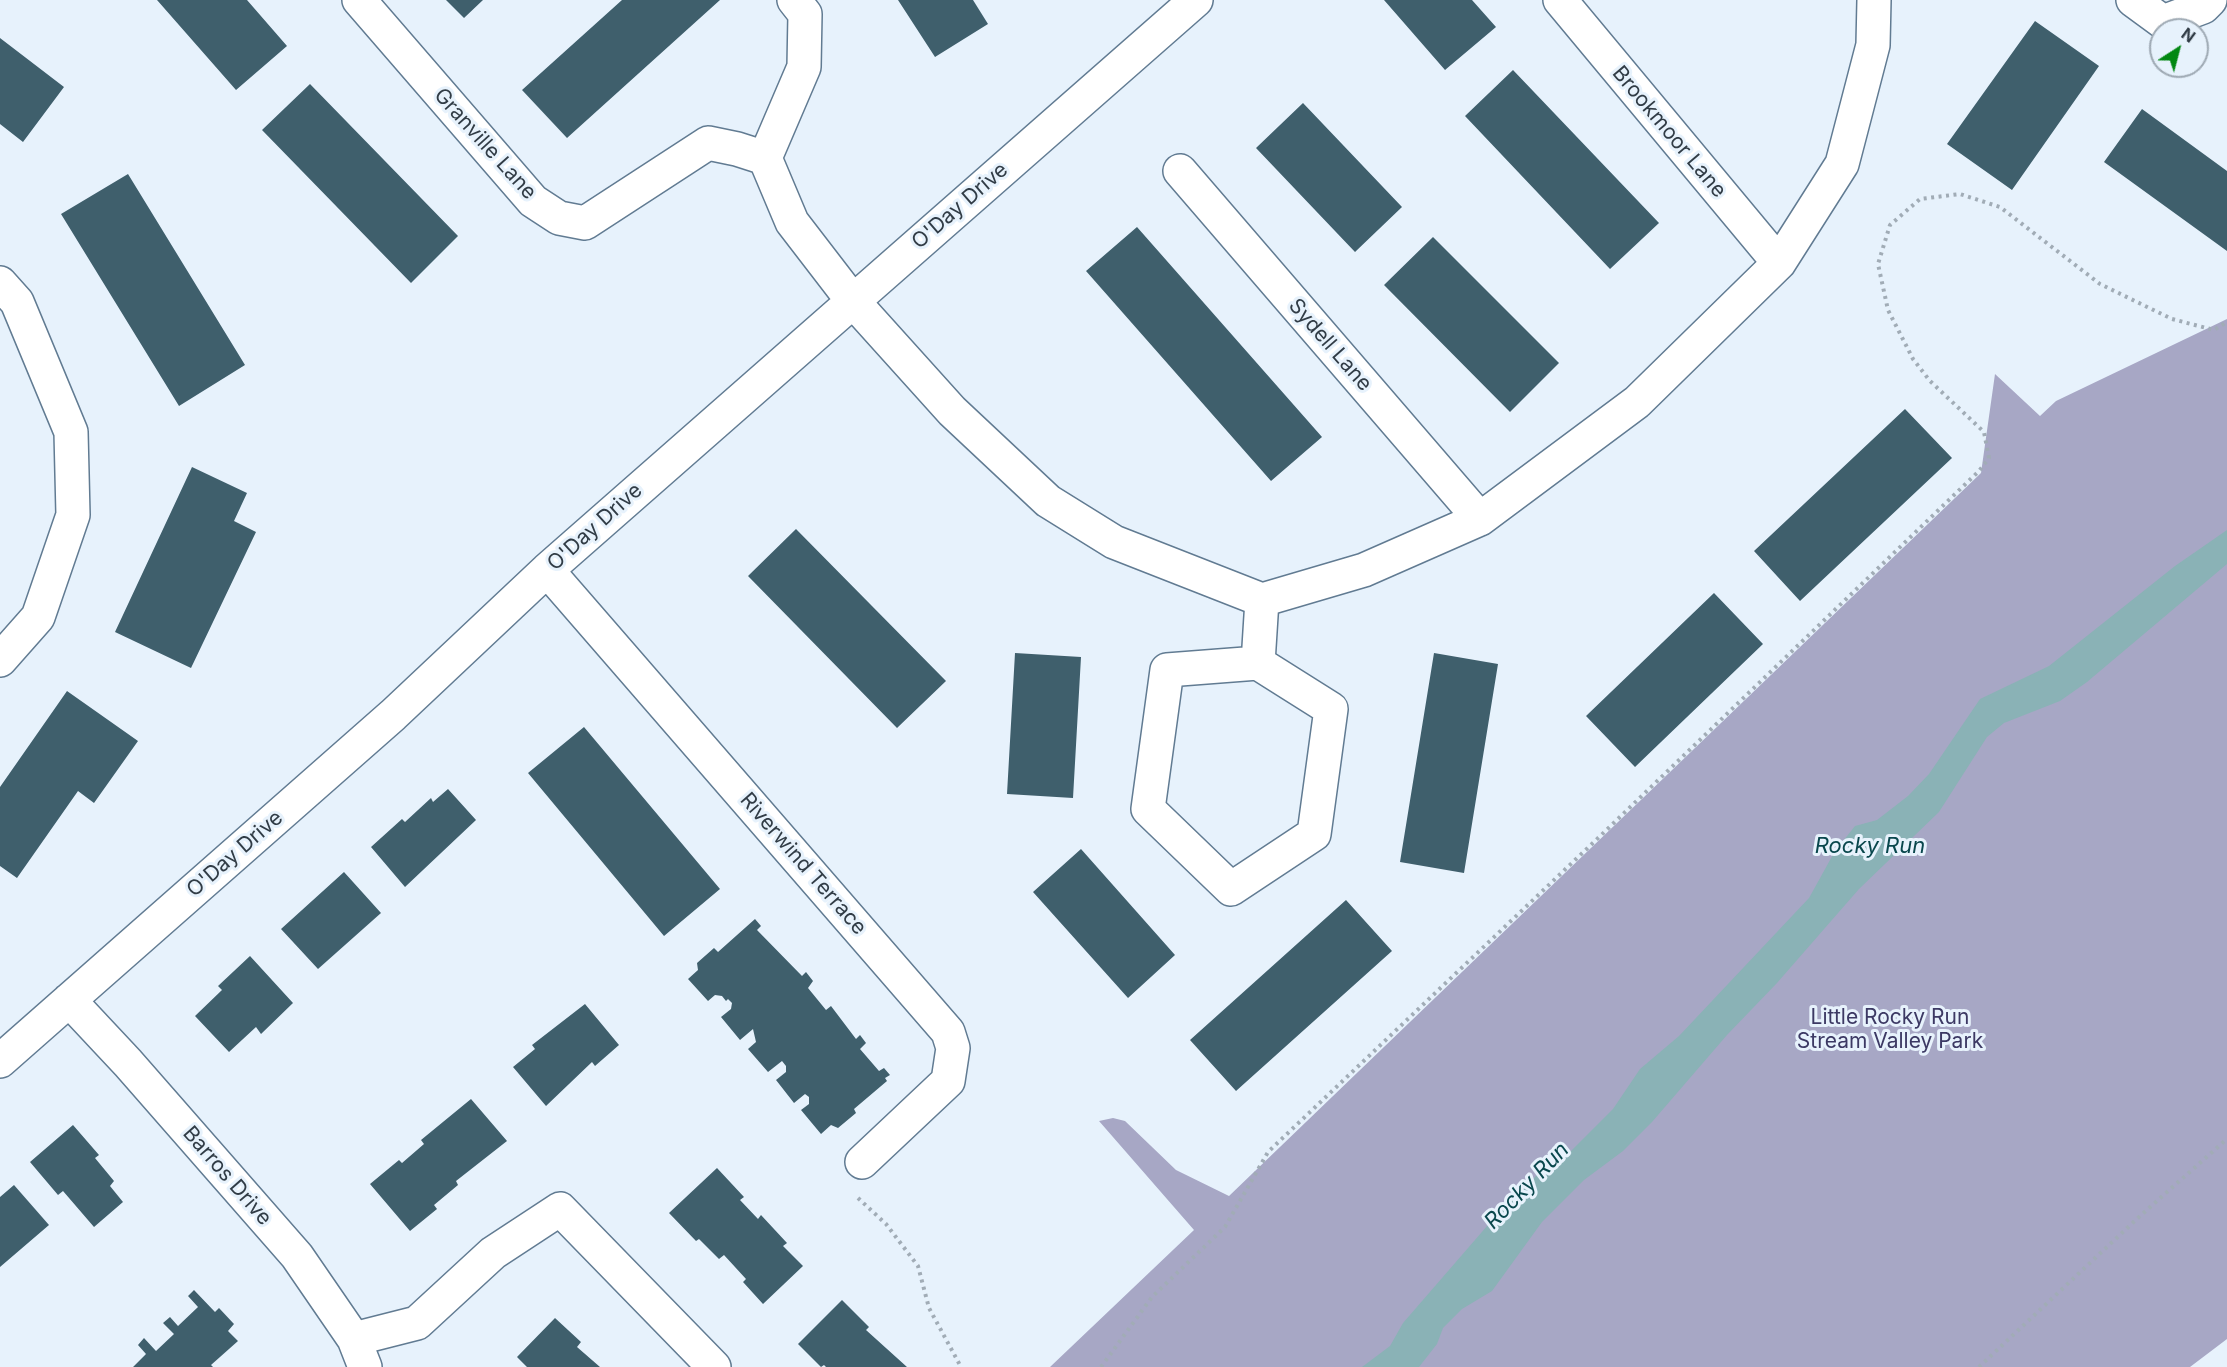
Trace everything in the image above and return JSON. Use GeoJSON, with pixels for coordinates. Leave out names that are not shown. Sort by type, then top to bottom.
{"type":"FeatureCollection","features":[{"type":"Feature","properties":{"kind":"street","name":"Granville Lane"},"geometry":{"type":"LineString","coordinates":[[359,0],[533,201],[558,218],[585,223],[708,143],[737,148],[765,158]]}},
{"type":"Feature","properties":{"kind":"street"},"geometry":{"type":"LineString","coordinates":[[794,0],[805,14],[804,67],[765,158],[792,222],[852,300],[952,411],[1048,501],[1114,542],[1262,600],[1364,570],[1480,519],[1637,402],[1779,263],[1842,164],[1873,45],[1874,0]]}},
{"type":"Feature","properties":{"kind":"street","name":"O'Day Drive"},"geometry":{"type":"LineString","coordinates":[[0,1061],[393,715],[547,570],[1196,0]]}},
{"type":"Feature","properties":{"kind":"street","name":"Brookmoor Lane"},"geometry":{"type":"LineString","coordinates":[[1560,0],[1779,263]]}},
{"type":"Feature","properties":{"kind":"street"},"geometry":{"type":"LineString","coordinates":[[2133,0],[2163,22],[2202,7],[2210,0]]}},
{"type":"Feature","properties":{"kind":"street","name":"Sydell Lane"},"geometry":{"type":"LineString","coordinates":[[1180,171],[1480,519]]}},
{"type":"Feature","properties":{"kind":"street"},"geometry":{"type":"LineString","coordinates":[[0,283],[17,302],[71,432],[73,515],[38,617],[0,660]]}},
{"type":"Feature","properties":{"kind":"street","name":"Riverwind Terrace"},"geometry":{"type":"LineString","coordinates":[[547,570],[948,1032],[953,1048],[948,1081],[862,1162]]}},
{"type":"Feature","properties":{"kind":"street"},"geometry":{"type":"LineString","coordinates":[[1258,663],[1262,600]]}},
{"type":"Feature","properties":{"kind":"street"},"geometry":{"type":"LineString","coordinates":[[1258,663],[1331,709],[1314,834],[1231,889],[1148,809],[1167,670],[1258,663]]}},
{"type":"Feature","properties":{"kind":"street","name":"Barros Drive"},"geometry":{"type":"LineString","coordinates":[[69,1000],[128,1062],[297,1256],[360,1353]]}},
{"type":"Feature","properties":{"kind":"street"},"geometry":{"type":"LineString","coordinates":[[360,1353],[417,1323],[493,1253],[560,1209],[714,1367]]}},
{"type":"Feature","properties":{"kind":"path"},"geometry":{"type":"LineString","coordinates":[[1101,1367],[1152,1297],[1225,1227],[1268,1152],[1654,785],[1979,471],[1989,458],[1984,432],[1930,381],[1913,359],[1888,310],[1878,264],[1890,225],[1920,199],[1960,194],[2000,207],[2100,284],[2172,319],[2214,330],[2227,322]]}},
{"type":"Feature","properties":{"kind":"path"},"geometry":{"type":"LineString","coordinates":[[1978,1367],[2140,1216],[2227,1139]]}},
{"type":"Feature","properties":{"kind":"path"},"geometry":{"type":"LineString","coordinates":[[854,1194],[886,1224],[918,1266],[929,1308],[961,1367]]}},
{"type":"Feature","properties":{"kind":"green space","name":"Little Rocky Run Stream Valley Park"},"geometry":{"type":"Polygon","coordinates":[[[2227,319],[2227,1339],[2190,1367],[1050,1367],[1194,1230],[1099,1121],[1113,1118],[1125,1121],[1176,1170],[1229,1196],[1981,473],[1995,374],[2040,416],[2056,401],[2227,319]]]}},
{"type":"Feature","properties":{"kind":"water","name":"Rocky Run"},"geometry":{"type":"Polygon","coordinates":[[[2227,530],[2227,564],[2087,682],[2060,701],[2004,723],[1987,737],[1939,812],[1859,889],[1652,1122],[1623,1151],[1584,1180],[1542,1222],[1492,1291],[1462,1309],[1443,1328],[1437,1344],[1419,1367],[1362,1367],[1390,1346],[1403,1323],[1494,1218],[1554,1158],[1571,1151],[1613,1109],[1640,1069],[1679,1036],[1809,898],[1835,851],[1855,826],[1877,820],[1908,796],[1929,774],[1980,699],[2049,666],[2175,566],[2227,530]]]}},
{"type":"Feature","properties":{"kind":"building"},"geometry":{"type":"Polygon","coordinates":[[[157,0],[247,0],[287,46],[236,90],[157,0]]]}},
{"type":"Feature","properties":{"kind":"building"},"geometry":{"type":"Polygon","coordinates":[[[446,0],[483,0],[464,18],[446,0]]]}},
{"type":"Feature","properties":{"kind":"building"},"geometry":{"type":"Polygon","coordinates":[[[622,0],[720,0],[567,138],[522,90],[622,0]]]}},
{"type":"Feature","properties":{"kind":"building"},"geometry":{"type":"Polygon","coordinates":[[[898,0],[973,0],[988,24],[935,57],[898,0]]]}},
{"type":"Feature","properties":{"kind":"building"},"geometry":{"type":"Polygon","coordinates":[[[1384,0],[1472,0],[1496,27],[1445,70],[1384,0]]]}},
{"type":"Feature","properties":{"kind":"building"},"geometry":{"type":"Polygon","coordinates":[[[2035,21],[2099,66],[2012,190],[1947,144],[2035,21]]]}},
{"type":"Feature","properties":{"kind":"building"},"geometry":{"type":"Polygon","coordinates":[[[0,38],[64,87],[23,142],[0,124],[0,38]]]}},
{"type":"Feature","properties":{"kind":"building"},"geometry":{"type":"Polygon","coordinates":[[[1513,70],[1659,223],[1610,269],[1465,116],[1513,70]]]}},
{"type":"Feature","properties":{"kind":"building"},"geometry":{"type":"Polygon","coordinates":[[[310,84],[458,236],[411,283],[262,130],[310,84]]]}},
{"type":"Feature","properties":{"kind":"building"},"geometry":{"type":"Polygon","coordinates":[[[1303,103],[1402,207],[1355,252],[1256,148],[1303,103]]]}},
{"type":"Feature","properties":{"kind":"building"},"geometry":{"type":"Polygon","coordinates":[[[2142,109],[2227,171],[2227,251],[2104,162],[2142,109]]]}},
{"type":"Feature","properties":{"kind":"building"},"geometry":{"type":"Polygon","coordinates":[[[128,174],[245,365],[179,406],[61,214],[128,174]]]}},
{"type":"Feature","properties":{"kind":"building"},"geometry":{"type":"Polygon","coordinates":[[[1137,227],[1322,437],[1271,481],[1086,271],[1137,227]]]}},
{"type":"Feature","properties":{"kind":"building"},"geometry":{"type":"Polygon","coordinates":[[[1433,237],[1559,363],[1510,412],[1384,285],[1433,237]]]}},
{"type":"Feature","properties":{"kind":"building"},"geometry":{"type":"Polygon","coordinates":[[[1905,409],[1952,458],[1800,601],[1754,551],[1905,409]]]}},
{"type":"Feature","properties":{"kind":"building"},"geometry":{"type":"Polygon","coordinates":[[[192,467],[247,493],[234,521],[256,532],[191,668],[115,632],[192,467]]]}},
{"type":"Feature","properties":{"kind":"building"},"geometry":{"type":"Polygon","coordinates":[[[796,529],[946,681],[897,728],[748,576],[796,529]]]}},
{"type":"Feature","properties":{"kind":"building"},"geometry":{"type":"Polygon","coordinates":[[[1714,593],[1763,644],[1635,767],[1586,716],[1714,593]]]}},
{"type":"Feature","properties":{"kind":"building"},"geometry":{"type":"Polygon","coordinates":[[[1015,653],[1081,657],[1073,798],[1007,794],[1015,653]]]}},
{"type":"Feature","properties":{"kind":"building"},"geometry":{"type":"Polygon","coordinates":[[[1434,653],[1498,664],[1464,873],[1400,862],[1434,653]]]}},
{"type":"Feature","properties":{"kind":"building"},"geometry":{"type":"Polygon","coordinates":[[[67,691],[138,741],[94,803],[78,791],[17,878],[0,866],[0,787],[67,691]]]}},
{"type":"Feature","properties":{"kind":"building"},"geometry":{"type":"Polygon","coordinates":[[[584,727],[720,889],[664,936],[528,773],[584,727]]]}},
{"type":"Feature","properties":{"kind":"building"},"geometry":{"type":"Polygon","coordinates":[[[448,789],[476,820],[405,887],[371,847],[402,819],[405,822],[431,798],[433,802],[448,789]]]}},
{"type":"Feature","properties":{"kind":"building"},"geometry":{"type":"Polygon","coordinates":[[[1081,849],[1175,955],[1128,998],[1033,892],[1081,849]]]}},
{"type":"Feature","properties":{"kind":"building"},"geometry":{"type":"Polygon","coordinates":[[[344,872],[381,913],[318,969],[281,929],[344,872]]]}},
{"type":"Feature","properties":{"kind":"building"},"geometry":{"type":"Polygon","coordinates":[[[1346,900],[1392,951],[1236,1091],[1190,1040],[1346,900]]]}},
{"type":"Feature","properties":{"kind":"building"},"geometry":{"type":"Polygon","coordinates":[[[755,919],[761,926],[757,930],[802,976],[806,972],[813,981],[808,988],[826,1010],[831,1006],[856,1039],[860,1035],[866,1043],[860,1049],[879,1071],[884,1068],[890,1075],[885,1078],[887,1081],[854,1109],[856,1113],[838,1128],[831,1125],[821,1134],[801,1110],[809,1104],[809,1097],[805,1094],[794,1103],[776,1080],[786,1072],[786,1066],[782,1061],[768,1072],[748,1049],[756,1042],[753,1029],[740,1040],[721,1017],[731,1009],[732,1003],[728,999],[726,1001],[722,996],[715,995],[708,1001],[688,979],[698,970],[697,963],[714,948],[718,952],[755,919]]]}},
{"type":"Feature","properties":{"kind":"building"},"geometry":{"type":"Polygon","coordinates":[[[250,956],[293,1003],[261,1034],[256,1027],[229,1052],[195,1016],[222,990],[218,986],[250,956]]]}},
{"type":"Feature","properties":{"kind":"building"},"geometry":{"type":"Polygon","coordinates":[[[585,1004],[619,1045],[595,1066],[592,1062],[546,1106],[513,1067],[535,1049],[532,1045],[585,1004]]]}},
{"type":"Feature","properties":{"kind":"building"},"geometry":{"type":"Polygon","coordinates":[[[471,1099],[507,1141],[456,1181],[458,1185],[434,1205],[437,1209],[410,1231],[370,1184],[399,1160],[402,1163],[424,1144],[421,1140],[471,1099]]]}},
{"type":"Feature","properties":{"kind":"building"},"geometry":{"type":"Polygon","coordinates":[[[73,1125],[99,1155],[95,1158],[114,1181],[110,1186],[123,1202],[94,1227],[63,1191],[58,1195],[30,1162],[73,1125]]]}},
{"type":"Feature","properties":{"kind":"building"},"geometry":{"type":"Polygon","coordinates":[[[717,1168],[744,1197],[740,1200],[758,1219],[761,1215],[787,1243],[783,1246],[803,1266],[763,1304],[743,1282],[746,1279],[724,1255],[719,1259],[699,1239],[696,1241],[669,1213],[717,1168]]]}},
{"type":"Feature","properties":{"kind":"building"},"geometry":{"type":"Polygon","coordinates":[[[14,1185],[49,1225],[0,1267],[0,1197],[14,1185]]]}},
{"type":"Feature","properties":{"kind":"building"},"geometry":{"type":"Polygon","coordinates":[[[194,1290],[215,1312],[219,1308],[234,1324],[228,1331],[238,1341],[211,1365],[213,1367],[133,1367],[146,1354],[138,1345],[144,1338],[156,1351],[174,1334],[163,1323],[170,1317],[178,1326],[198,1307],[188,1296],[194,1290]]]}},
{"type":"Feature","properties":{"kind":"building"},"geometry":{"type":"Polygon","coordinates":[[[842,1300],[869,1327],[866,1330],[907,1367],[826,1367],[824,1365],[821,1367],[798,1344],[842,1300]]]}},
{"type":"Feature","properties":{"kind":"building"},"geometry":{"type":"Polygon","coordinates":[[[555,1318],[581,1342],[577,1347],[600,1367],[527,1367],[517,1357],[555,1318]]]}}]}
